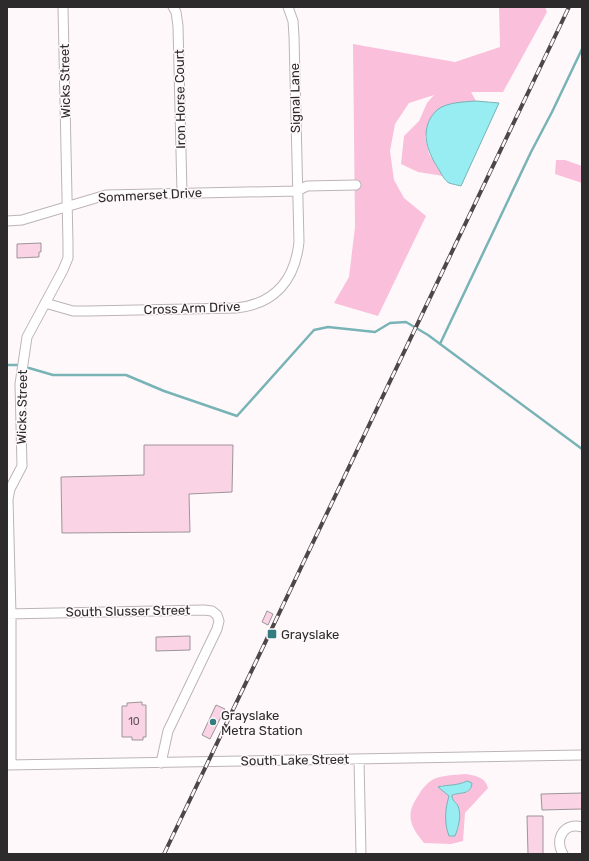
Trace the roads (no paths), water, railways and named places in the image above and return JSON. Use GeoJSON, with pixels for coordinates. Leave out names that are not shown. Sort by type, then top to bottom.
{"type":"FeatureCollection","features":[{"type":"Feature","properties":{"kind":"street","name":"Wicks Street"},"geometry":{"type":"LineString","coordinates":[[9,765],[8,500],[10,489],[22,466],[20,384],[27,337],[68,258],[63,7]]}},
{"type":"Feature","properties":{"kind":"street","name":"Iron Horse Court"},"geometry":{"type":"LineString","coordinates":[[173,7],[176,12],[178,26],[182,193]]}},
{"type":"Feature","properties":{"kind":"street","name":"Signal Lane"},"geometry":{"type":"LineString","coordinates":[[288,7],[293,21],[294,36],[297,191]]}},
{"type":"Feature","properties":{"kind":"street","name":"Sommerset Drive"},"geometry":{"type":"LineString","coordinates":[[7,221],[22,220],[106,194],[297,191],[307,186],[356,184]]}},
{"type":"Feature","properties":{"kind":"street","name":"Cross Arm Drive"},"geometry":{"type":"LineString","coordinates":[[45,303],[73,311],[88,311],[236,308],[249,306],[263,301],[282,288],[294,269],[299,242],[297,191]]}},
{"type":"Feature","properties":{"kind":"street","name":"South Slusser Street"},"geometry":{"type":"LineString","coordinates":[[9,614],[204,610],[212,611],[217,615],[219,621],[210,643],[168,731],[161,763]]}},
{"type":"Feature","properties":{"kind":"street","name":"South Lake Street"},"geometry":{"type":"LineString","coordinates":[[9,765],[582,755]]}},
{"type":"Feature","properties":{"kind":"street"},"geometry":{"type":"LineString","coordinates":[[359,759],[361,854]]}},
{"type":"Feature","properties":{"kind":"street"},"geometry":{"type":"LineString","coordinates":[[563,854],[559,847],[559,836],[565,828],[575,826],[582,827]]}},
{"type":"Feature","properties":{"kind":"water"},"geometry":{"type":"Polygon","coordinates":[[[476,101],[499,103],[461,186],[449,183],[430,154],[426,139],[428,124],[431,117],[441,107],[456,103],[476,101]]]}},
{"type":"Feature","properties":{"kind":"water"},"geometry":{"type":"Polygon","coordinates":[[[467,781],[472,783],[470,790],[452,795],[453,800],[458,806],[460,818],[455,836],[449,836],[446,826],[446,816],[449,796],[438,787],[459,784],[467,781]]]}},
{"type":"Feature","properties":{"kind":"waterway"},"geometry":{"type":"LineString","coordinates":[[440,344],[531,152],[582,49]]}},
{"type":"Feature","properties":{"kind":"waterway"},"geometry":{"type":"LineString","coordinates":[[29,368],[53,375],[126,375],[164,391],[237,416],[314,330],[328,327],[375,332],[390,323],[406,322],[428,335],[582,449]]}},
{"type":"Feature","properties":{"kind":"waterway"},"geometry":{"type":"LineString","coordinates":[[7,365],[18,365]]}},
{"type":"Feature","properties":{"kind":"railway"},"geometry":{"type":"LineString","coordinates":[[164,854],[569,7]]}},
{"type":"Feature","properties":{"kind":"place","name":"Grayslake"},"geometry":{"type":"Point","coordinates":[272,634]}},
{"type":"Feature","properties":{"kind":"place","name":"Grayslake Metra Station"},"geometry":{"type":"Point","coordinates":[213,722]}}]}
